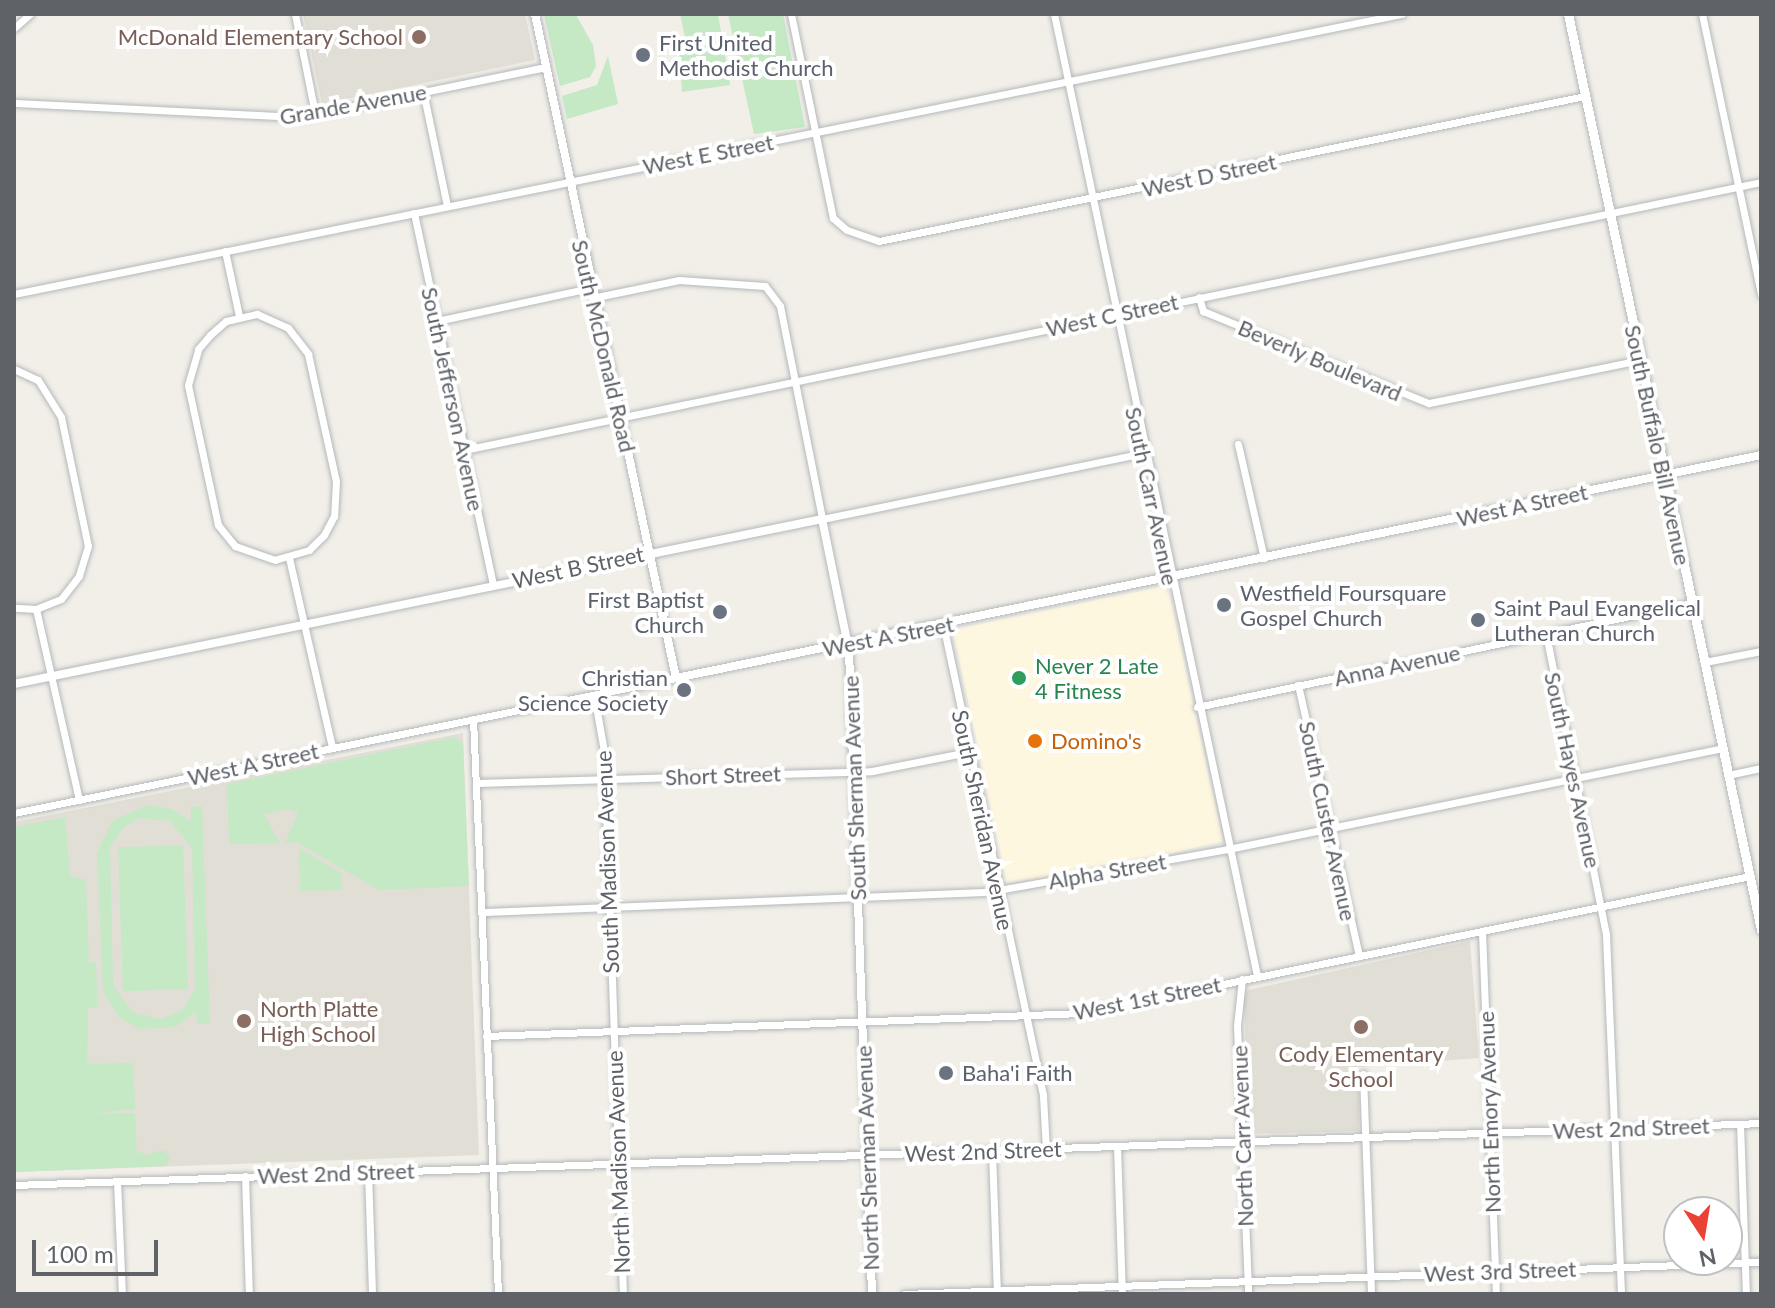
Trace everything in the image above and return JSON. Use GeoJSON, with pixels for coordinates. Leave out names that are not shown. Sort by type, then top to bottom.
{"type":"FeatureCollection","features":[{"type":"Feature","properties":{"kind":"main road","name":"South Buffalo Bill Avenue"},"geometry":{"type":"LineString","coordinates":[[1568,14],[1761,930]]}},
{"type":"Feature","properties":{"kind":"street"},"geometry":{"type":"LineString","coordinates":[[14,28],[30,14]]}},
{"type":"Feature","properties":{"kind":"street"},"geometry":{"type":"LineString","coordinates":[[295,14],[315,113]]}},
{"type":"Feature","properties":{"kind":"street","name":"South McDonald Road"},"geometry":{"type":"LineString","coordinates":[[535,14],[592,298],[651,552],[676,678]]}},
{"type":"Feature","properties":{"kind":"street"},"geometry":{"type":"LineString","coordinates":[[791,14],[816,132]]}},
{"type":"Feature","properties":{"kind":"street","name":"South Carr Avenue"},"geometry":{"type":"LineString","coordinates":[[1054,14],[1169,578],[1257,976]]}},
{"type":"Feature","properties":{"kind":"street","name":"West E Street"},"geometry":{"type":"LineString","coordinates":[[14,294],[1402,14]]}},
{"type":"Feature","properties":{"kind":"street"},"geometry":{"type":"LineString","coordinates":[[1702,14],[1761,295]]}},
{"type":"Feature","properties":{"kind":"street","name":"Grande Avenue"},"geometry":{"type":"LineString","coordinates":[[14,103],[269,119],[315,113],[545,67]]}},
{"type":"Feature","properties":{"kind":"street"},"geometry":{"type":"LineString","coordinates":[[423,91],[447,206]]}},
{"type":"Feature","properties":{"kind":"street","name":"West D Street"},"geometry":{"type":"LineString","coordinates":[[816,132],[836,224],[879,241],[1585,96]]}},
{"type":"Feature","properties":{"kind":"street","name":"West C Street"},"geometry":{"type":"LineString","coordinates":[[464,450],[1761,182]]}},
{"type":"Feature","properties":{"kind":"street","name":"South Jefferson Avenue"},"geometry":{"type":"LineString","coordinates":[[414,213],[493,585]]}},
{"type":"Feature","properties":{"kind":"street"},"geometry":{"type":"LineString","coordinates":[[225,251],[239,316]]}},
{"type":"Feature","properties":{"kind":"street","name":"South Sherman Avenue"},"geometry":{"type":"LineString","coordinates":[[592,298],[679,280],[765,286],[780,306],[848,644],[862,1021]]}},
{"type":"Feature","properties":{"kind":"street"},"geometry":{"type":"LineString","coordinates":[[437,321],[590,288]]}},
{"type":"Feature","properties":{"kind":"street","name":"Beverly Boulevard"},"geometry":{"type":"LineString","coordinates":[[1199,297],[1203,311],[1429,403],[1640,360]]}},
{"type":"Feature","properties":{"kind":"street"},"geometry":{"type":"LineString","coordinates":[[239,316],[272,318],[298,337],[314,369],[336,481],[334,516],[317,543],[289,558],[249,554],[227,537],[213,511],[196,431],[190,365],[210,335],[239,316]]}},
{"type":"Feature","properties":{"kind":"street"},"geometry":{"type":"LineString","coordinates":[[14,369],[38,380],[61,417],[87,532],[86,561],[70,589],[36,609],[14,608]]}},
{"type":"Feature","properties":{"kind":"street"},"geometry":{"type":"LineString","coordinates":[[1238,444],[1264,558]]}},
{"type":"Feature","properties":{"kind":"street","name":"West B Street"},"geometry":{"type":"LineString","coordinates":[[14,684],[1143,453]]}},
{"type":"Feature","properties":{"kind":"street","name":"West A Street"},"geometry":{"type":"LineString","coordinates":[[14,813],[1761,455]]}},
{"type":"Feature","properties":{"kind":"street"},"geometry":{"type":"LineString","coordinates":[[289,558],[332,748]]}},
{"type":"Feature","properties":{"kind":"street","name":"Anna Avenue"},"geometry":{"type":"LineString","coordinates":[[1197,707],[1692,603]]}},
{"type":"Feature","properties":{"kind":"street"},"geometry":{"type":"LineString","coordinates":[[36,609],[79,800]]}},
{"type":"Feature","properties":{"kind":"street","name":"South Sheridan Avenue"},"geometry":{"type":"LineString","coordinates":[[943,624],[1043,1096],[1046,1149]]}},
{"type":"Feature","properties":{"kind":"street","name":"South Hayes Avenue"},"geometry":{"type":"LineString","coordinates":[[1546,634],[1602,906],[1621,1294]]}},
{"type":"Feature","properties":{"kind":"street"},"geometry":{"type":"LineString","coordinates":[[1705,662],[1761,651]]}},
{"type":"Feature","properties":{"kind":"street","name":"South Custer Avenue"},"geometry":{"type":"LineString","coordinates":[[1298,685],[1359,956]]}},
{"type":"Feature","properties":{"kind":"street","name":"South Madison Avenue"},"geometry":{"type":"LineString","coordinates":[[594,695],[603,780],[613,1031]]}},
{"type":"Feature","properties":{"kind":"street"},"geometry":{"type":"LineString","coordinates":[[473,719],[498,1294]]}},
{"type":"Feature","properties":{"kind":"street","name":"Alpha Street"},"geometry":{"type":"LineString","coordinates":[[482,912],[998,890],[1228,849],[1723,748]]}},
{"type":"Feature","properties":{"kind":"street","name":"Short Street"},"geometry":{"type":"LineString","coordinates":[[477,783],[853,771],[968,752]]}},
{"type":"Feature","properties":{"kind":"street"},"geometry":{"type":"LineString","coordinates":[[1728,775],[1761,768]]}},
{"type":"Feature","properties":{"kind":"street","name":"West 1st Street"},"geometry":{"type":"LineString","coordinates":[[486,1036],[1082,1013],[1750,876]]}},
{"type":"Feature","properties":{"kind":"street","name":"North Emory Avenue"},"geometry":{"type":"LineString","coordinates":[[1482,931],[1496,1294]]}},
{"type":"Feature","properties":{"kind":"street","name":"North Carr Avenue"},"geometry":{"type":"LineString","coordinates":[[1242,979],[1237,1014],[1248,1294]]}},
{"type":"Feature","properties":{"kind":"street","name":"North Sherman Avenue"},"geometry":{"type":"LineString","coordinates":[[862,1021],[872,1294]]}},
{"type":"Feature","properties":{"kind":"street","name":"North Madison Avenue"},"geometry":{"type":"LineString","coordinates":[[613,1031],[623,1294]]}},
{"type":"Feature","properties":{"kind":"street"},"geometry":{"type":"LineString","coordinates":[[1363,1074],[1371,1294]]}},
{"type":"Feature","properties":{"kind":"street","name":"West 2nd Street"},"geometry":{"type":"LineString","coordinates":[[14,1185],[1761,1123]]}},
{"type":"Feature","properties":{"kind":"street"},"geometry":{"type":"LineString","coordinates":[[1740,1124],[1746,1294]]}},
{"type":"Feature","properties":{"kind":"street"},"geometry":{"type":"LineString","coordinates":[[1117,1146],[1122,1290]]}},
{"type":"Feature","properties":{"kind":"street"},"geometry":{"type":"LineString","coordinates":[[992,1151],[997,1292]]}},
{"type":"Feature","properties":{"kind":"street"},"geometry":{"type":"LineString","coordinates":[[368,1172],[372,1294]]}},
{"type":"Feature","properties":{"kind":"street"},"geometry":{"type":"LineString","coordinates":[[245,1176],[249,1294]]}},
{"type":"Feature","properties":{"kind":"street"},"geometry":{"type":"LineString","coordinates":[[117,1181],[122,1294]]}},
{"type":"Feature","properties":{"kind":"street","name":"West 3rd Street"},"geometry":{"type":"LineString","coordinates":[[904,1294],[1122,1290],[1247,1281],[1761,1262]]}},
{"type":"Feature","properties":{"kind":"shaded area","name":"McDonald Elementary School"},"geometry":{"type":"Polygon","coordinates":[[[303,14],[525,14],[535,60],[322,104],[303,14]]]}},
{"type":"Feature","properties":{"kind":"shaded area"},"geometry":{"type":"Polygon","coordinates":[[[1161,587],[1169,595],[1223,841],[1109,868],[1007,883],[953,630],[1161,587]]]}},
{"type":"Feature","properties":{"kind":"shaded area","name":"North Platte High School"},"geometry":{"type":"Polygon","coordinates":[[[463,733],[479,1155],[14,1172],[14,822],[463,733]]]}},
{"type":"Feature","properties":{"kind":"shaded area","name":"Cody Elementary School"},"geometry":{"type":"Polygon","coordinates":[[[1470,941],[1479,1058],[1359,1067],[1359,1131],[1249,1134],[1244,997],[1248,990],[1470,941]]]}},
{"type":"Feature","properties":{"kind":"green space"},"geometry":{"type":"Polygon","coordinates":[[[680,14],[718,14],[730,85],[682,92],[679,48],[687,46],[680,14]]]}},
{"type":"Feature","properties":{"kind":"green space"},"geometry":{"type":"Polygon","coordinates":[[[728,14],[783,14],[805,127],[754,134],[728,14]]]}},
{"type":"Feature","properties":{"kind":"green space"},"geometry":{"type":"Polygon","coordinates":[[[544,15],[576,15],[593,45],[596,66],[590,77],[560,86],[544,15]]]}},
{"type":"Feature","properties":{"kind":"green space"},"geometry":{"type":"Polygon","coordinates":[[[608,56],[618,104],[567,119],[562,96],[597,85],[608,56]]]}},
{"type":"Feature","properties":{"kind":"green space"},"geometry":{"type":"Polygon","coordinates":[[[455,737],[463,744],[469,886],[379,890],[296,842],[285,843],[298,813],[289,809],[264,814],[280,843],[229,844],[227,784],[455,737]]]}},
{"type":"Feature","properties":{"kind":"green space"},"geometry":{"type":"Polygon","coordinates":[[[148,805],[172,809],[191,821],[191,807],[202,806],[210,1024],[198,1024],[196,1012],[175,1027],[139,1029],[120,1018],[103,992],[97,853],[112,821],[148,805]],[[140,818],[124,827],[110,847],[113,985],[133,1013],[161,1019],[183,1010],[195,990],[192,848],[170,821],[140,818]]]}},
{"type":"Feature","properties":{"kind":"green space"},"geometry":{"type":"Polygon","coordinates":[[[65,817],[70,876],[86,880],[89,962],[96,963],[98,1007],[88,1008],[87,1064],[133,1063],[135,1109],[88,1114],[135,1113],[137,1158],[139,1150],[145,1155],[164,1150],[170,1158],[167,1166],[14,1172],[14,827],[65,817]]]}},
{"type":"Feature","properties":{"kind":"green space"},"geometry":{"type":"Polygon","coordinates":[[[183,845],[188,989],[123,991],[118,847],[183,845]]]}},
{"type":"Feature","properties":{"kind":"green space"},"geometry":{"type":"Polygon","coordinates":[[[299,848],[341,873],[342,890],[300,891],[299,848]]]}},
{"type":"Feature","properties":{"kind":"place","name":"McDonald Elementary School"},"geometry":{"type":"Point","coordinates":[419,37]}},
{"type":"Feature","properties":{"kind":"place","name":"First United Methodist Church"},"geometry":{"type":"Point","coordinates":[643,55]}},
{"type":"Feature","properties":{"kind":"place","name":"Westfield Foursquare Gospel Church"},"geometry":{"type":"Point","coordinates":[1224,605]}},
{"type":"Feature","properties":{"kind":"place","name":"First Baptist Church"},"geometry":{"type":"Point","coordinates":[720,612]}},
{"type":"Feature","properties":{"kind":"place","name":"Saint Paul Evangelical Lutheran Church"},"geometry":{"type":"Point","coordinates":[1478,620]}},
{"type":"Feature","properties":{"kind":"place","name":"Never 2 Late 4 Fitness"},"geometry":{"type":"Point","coordinates":[1019,678]}},
{"type":"Feature","properties":{"kind":"place","name":"Christian Science Society"},"geometry":{"type":"Point","coordinates":[684,690]}},
{"type":"Feature","properties":{"kind":"place","name":"Domino's"},"geometry":{"type":"Point","coordinates":[1035,741]}},
{"type":"Feature","properties":{"kind":"place","name":"North Platte High School"},"geometry":{"type":"Point","coordinates":[244,1021]}},
{"type":"Feature","properties":{"kind":"place","name":"Cody Elementary School"},"geometry":{"type":"Point","coordinates":[1361,1027]}},
{"type":"Feature","properties":{"kind":"place","name":"Baha'i Faith"},"geometry":{"type":"Point","coordinates":[946,1073]}}]}
